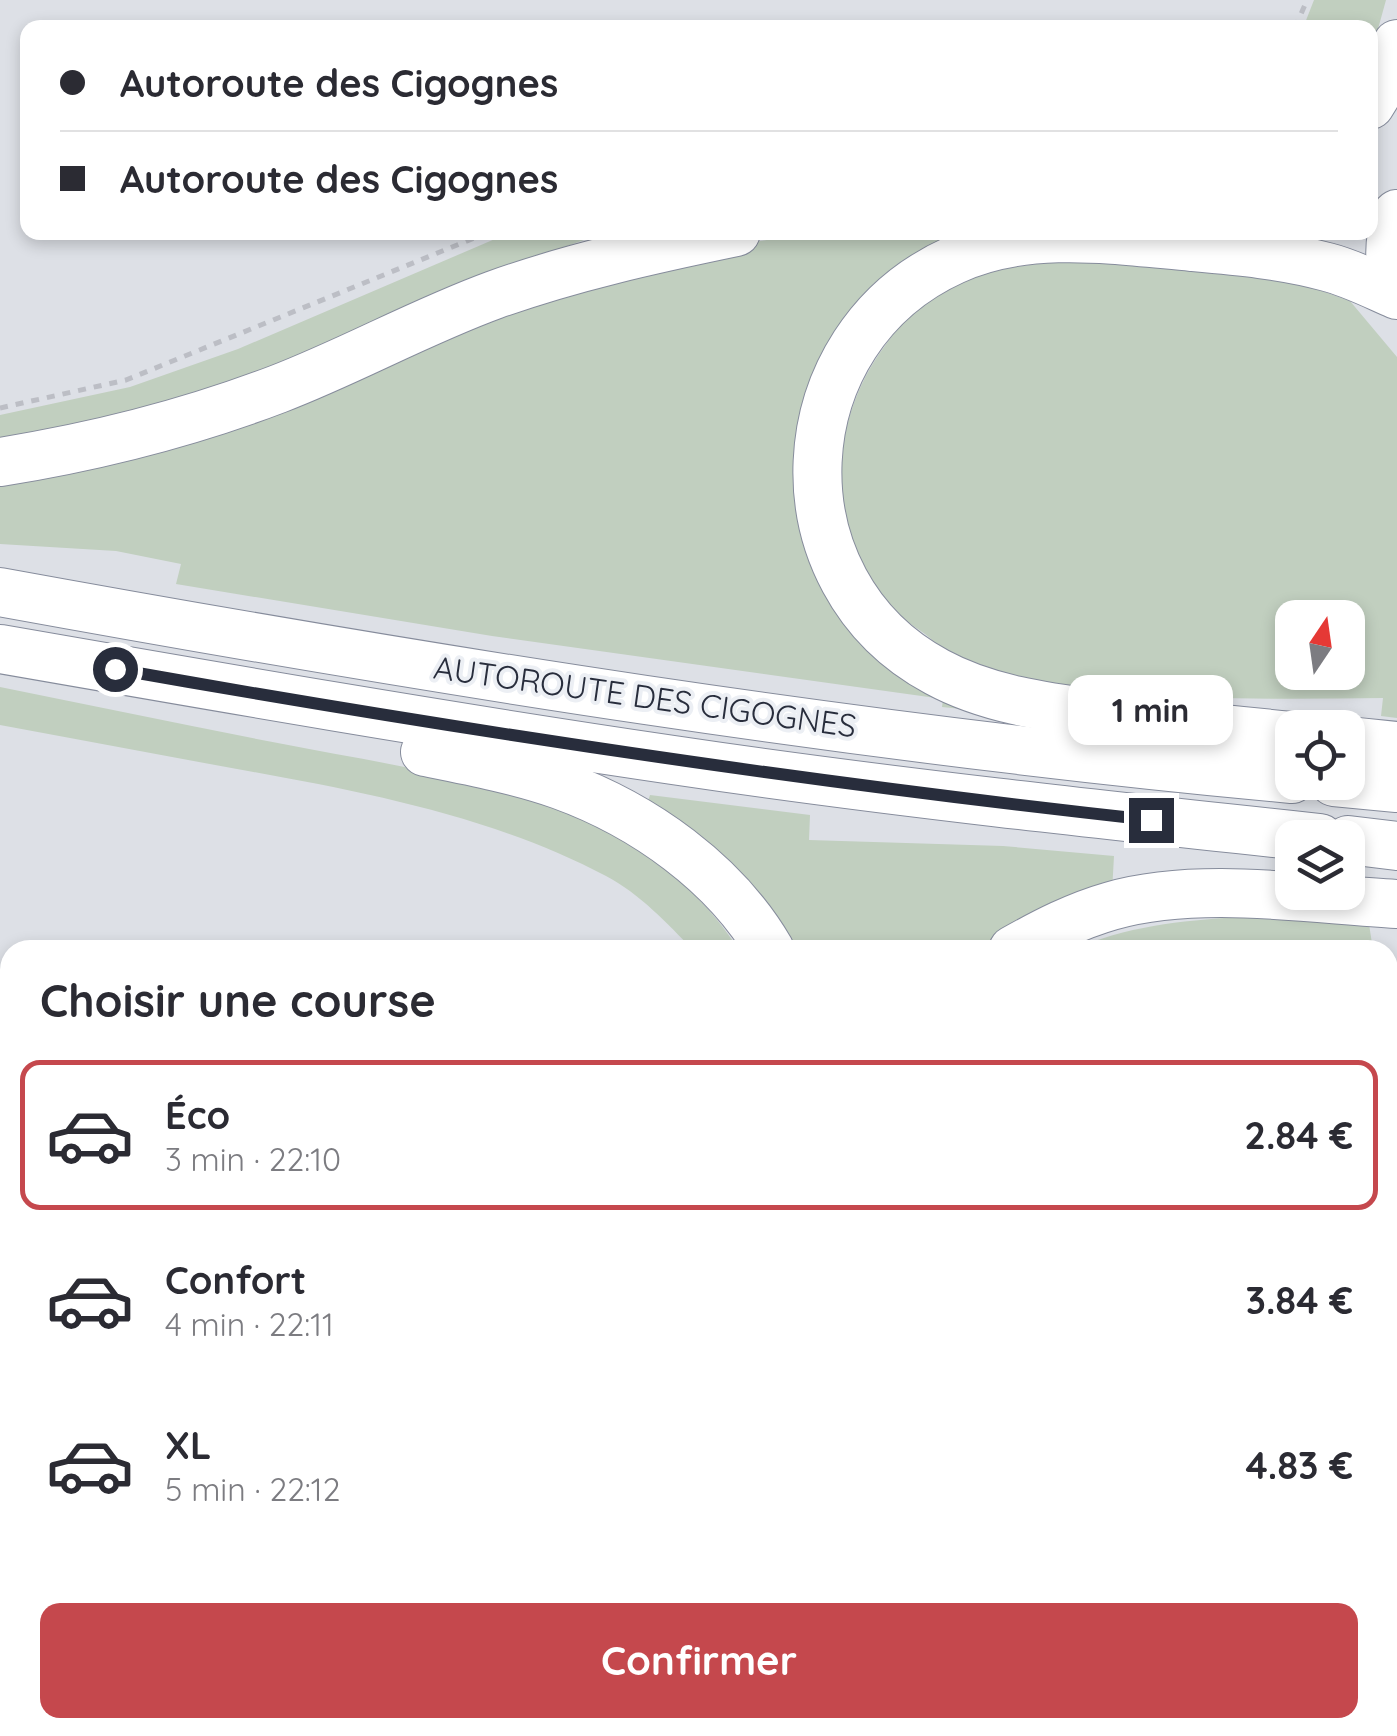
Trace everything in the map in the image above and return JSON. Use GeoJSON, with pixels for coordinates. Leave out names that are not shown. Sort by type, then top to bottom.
{"type":"FeatureCollection","features":[{"type":"Feature","properties":{"kind":"highway"},"geometry":{"type":"LineString","coordinates":[[1378,92],[1388,76],[1397,44]]}},
{"type":"Feature","properties":{"kind":"highway"},"geometry":{"type":"LineString","coordinates":[[1397,212],[1389,238],[1389,267],[1397,292]]}},
{"type":"Feature","properties":{"kind":"highway"},"geometry":{"type":"LineString","coordinates":[[0,462],[164,427],[278,389],[493,296],[590,265],[701,240]]}},
{"type":"Feature","properties":{"kind":"highway"},"geometry":{"type":"LineString","coordinates":[[1040,240],[1003,245],[955,259],[888,302],[838,372],[816,447],[816,480],[830,552],[846,586],[901,649],[965,684],[1029,702],[1275,734]]}},
{"type":"Feature","properties":{"kind":"highway"},"geometry":{"type":"LineString","coordinates":[[1109,240],[1253,253],[1328,267],[1397,292]]}},
{"type":"Feature","properties":{"kind":"highway","name":"AUTOROUTE DES CIGOGNES"},"geometry":{"type":"LineString","coordinates":[[0,592],[495,677],[874,730],[1275,777]]}},
{"type":"Feature","properties":{"kind":"highway"},"geometry":{"type":"LineString","coordinates":[[0,650],[288,725],[560,785],[620,811],[687,856],[732,897],[763,940]]}},
{"type":"Feature","properties":{"kind":"highway","name":"AUTOROUTE DES CIGOGNES"},"geometry":{"type":"LineString","coordinates":[[0,650],[382,716],[694,764],[1275,833]]}},
{"type":"Feature","properties":{"kind":"highway"},"geometry":{"type":"LineString","coordinates":[[1365,743],[1397,746]]}},
{"type":"Feature","properties":{"kind":"highway"},"geometry":{"type":"LineString","coordinates":[[1365,785],[1397,788]]}},
{"type":"Feature","properties":{"kind":"highway"},"geometry":{"type":"LineString","coordinates":[[1365,842],[1397,846]]}},
{"type":"Feature","properties":{"kind":"highway"},"geometry":{"type":"LineString","coordinates":[[1031,940],[1057,925],[1100,910],[1177,895],[1397,904]]}},
{"type":"Feature","properties":{"kind":"path"},"geometry":{"type":"LineString","coordinates":[[0,408],[126,380],[469,240]]}},
{"type":"Feature","properties":{"kind":"green space"},"geometry":{"type":"Polygon","coordinates":[[[1314,0],[1386,0],[1378,29],[1378,20],[1306,20],[1314,0]]]}},
{"type":"Feature","properties":{"kind":"green space"},"geometry":{"type":"Polygon","coordinates":[[[493,240],[584,240],[507,268],[336,342],[171,404],[0,444],[0,415],[130,387],[238,349],[493,240]]]}},
{"type":"Feature","properties":{"kind":"green space"},"geometry":{"type":"Polygon","coordinates":[[[767,240],[981,240],[871,298],[821,566],[1011,714],[942,707],[943,699],[492,636],[176,584],[181,564],[116,551],[0,544],[0,475],[457,326],[726,246],[767,240]]]}},
{"type":"Feature","properties":{"kind":"green space"},"geometry":{"type":"Polygon","coordinates":[[[1076,260],[1132,263],[1294,281],[1350,301],[1397,357],[1397,718],[1381,716],[1383,698],[1157,695],[1038,683],[995,672],[951,654],[888,606],[867,577],[843,512],[844,443],[852,409],[865,377],[884,347],[917,308],[946,288],[1019,266],[1076,260]]]}},
{"type":"Feature","properties":{"kind":"green space"},"geometry":{"type":"Polygon","coordinates":[[[0,687],[410,768],[536,801],[595,826],[649,857],[698,898],[731,940],[683,940],[630,891],[606,876],[477,823],[340,789],[0,725],[0,687]]]}},
{"type":"Feature","properties":{"kind":"green space"},"geometry":{"type":"Polygon","coordinates":[[[650,795],[810,815],[809,840],[1003,846],[1114,856],[1112,892],[1013,940],[781,940],[648,801],[650,795]]]}},
{"type":"Feature","properties":{"kind":"green space"},"geometry":{"type":"Polygon","coordinates":[[[1238,917],[1369,924],[1371,940],[1099,940],[1174,923],[1238,917]]]}},
{"type":"Feature","properties":{"kind":"route"},"geometry":{"type":"LineString","coordinates":[[115,669],[382,716],[675,761],[1151,820]]}}]}
